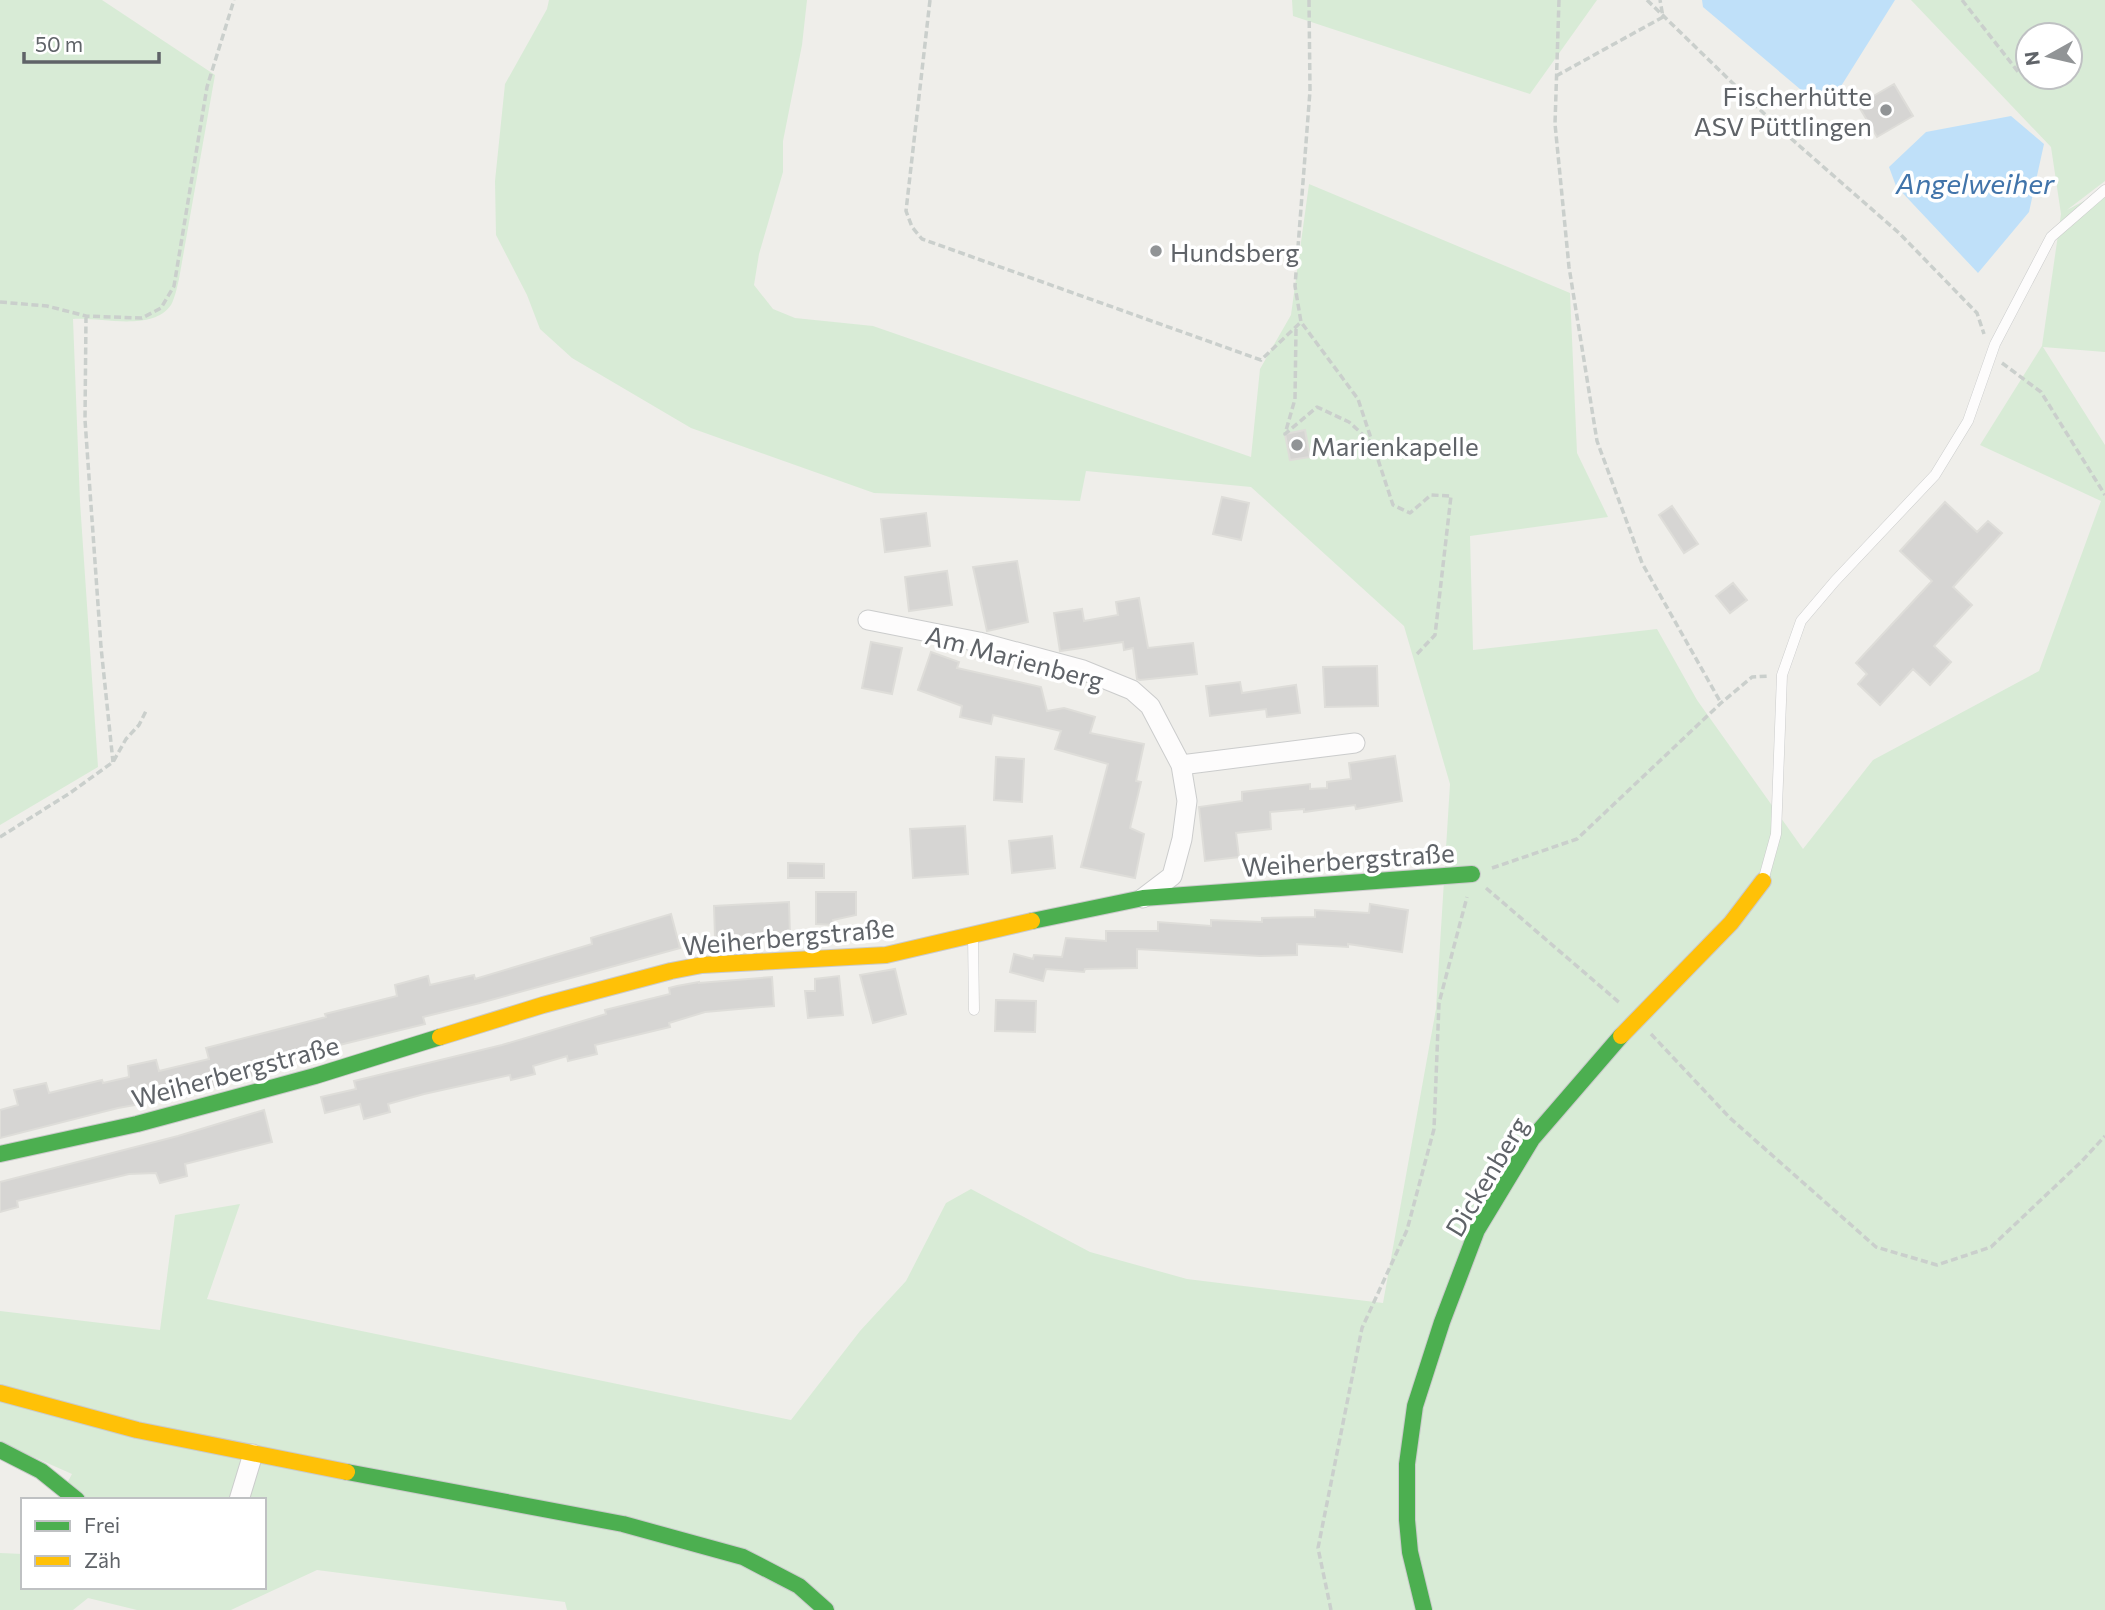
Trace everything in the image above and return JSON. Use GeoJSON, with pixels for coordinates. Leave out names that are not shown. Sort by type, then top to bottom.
{"type":"FeatureCollection","features":[{"type":"Feature","properties":{"kind":"street","name":"Am Marienberg"},"geometry":{"type":"LineString","coordinates":[[868,620],[979,642],[1083,670],[1132,690],[1150,706],[1181,765],[1187,801],[1182,839],[1172,876],[1143,898]]}},
{"type":"Feature","properties":{"kind":"street"},"geometry":{"type":"LineString","coordinates":[[1181,765],[1355,743]]}},
{"type":"Feature","properties":{"kind":"street","name":"Weiherbergstraße"},"geometry":{"type":"LineString","coordinates":[[0,1154],[137,1124],[290,1083],[543,1005],[670,971],[702,965],[886,956],[1092,907],[1143,898],[1472,874]]}},
{"type":"Feature","properties":{"kind":"street","name":"Dickenberg"},"geometry":{"type":"LineString","coordinates":[[1424,1610],[1410,1552],[1407,1520],[1407,1464],[1415,1406],[1442,1322],[1477,1230],[1532,1139],[1637,1018],[1731,923],[1763,881]]}},
{"type":"Feature","properties":{"kind":"street"},"geometry":{"type":"LineString","coordinates":[[0,1393],[137,1430],[623,1524],[744,1557],[799,1586],[826,1610]]}},
{"type":"Feature","properties":{"kind":"street"},"geometry":{"type":"LineString","coordinates":[[0,1450],[20,1459],[69,1491],[75,1498]]}},
{"type":"Feature","properties":{"kind":"street"},"geometry":{"type":"LineString","coordinates":[[240,1498],[253,1454]]}},
{"type":"Feature","properties":{"kind":"lane"},"geometry":{"type":"LineString","coordinates":[[1763,881],[1776,834],[1782,675],[1801,621],[1935,475],[1968,421],[1995,344],[2051,237],[2105,190]]}},
{"type":"Feature","properties":{"kind":"lane"},"geometry":{"type":"LineString","coordinates":[[973,935],[974,1010]]}},
{"type":"Feature","properties":{"kind":"path"},"geometry":{"type":"LineString","coordinates":[[0,302],[47,306],[86,316],[142,318],[161,308],[174,286],[207,87],[234,0]]}},
{"type":"Feature","properties":{"kind":"path"},"geometry":{"type":"LineString","coordinates":[[930,0],[906,211],[912,228],[922,239],[1261,360],[1301,322]]}},
{"type":"Feature","properties":{"kind":"path"},"geometry":{"type":"LineString","coordinates":[[1309,0],[1310,91],[1295,286],[1301,322],[1358,399],[1393,505],[1410,513],[1431,495],[1451,496],[1435,635],[1417,654]]}},
{"type":"Feature","properties":{"kind":"path"},"geometry":{"type":"LineString","coordinates":[[1559,0],[1555,124],[1569,267],[1597,441],[1642,563],[1721,702]]}},
{"type":"Feature","properties":{"kind":"path"},"geometry":{"type":"LineString","coordinates":[[1647,0],[1779,128],[1899,233],[1977,313],[1992,356],[2040,392],[2105,495]]}},
{"type":"Feature","properties":{"kind":"path"},"geometry":{"type":"LineString","coordinates":[[1660,0],[1663,17]]}},
{"type":"Feature","properties":{"kind":"path"},"geometry":{"type":"LineString","coordinates":[[1962,0],[2014,65]]}},
{"type":"Feature","properties":{"kind":"path"},"geometry":{"type":"LineString","coordinates":[[1556,76],[1663,17]]}},
{"type":"Feature","properties":{"kind":"path"},"geometry":{"type":"LineString","coordinates":[[86,316],[85,420],[101,647],[113,762]]}},
{"type":"Feature","properties":{"kind":"path"},"geometry":{"type":"LineString","coordinates":[[1296,327],[1295,399],[1285,434],[1317,407],[1349,422],[1373,443]]}},
{"type":"Feature","properties":{"kind":"path"},"geometry":{"type":"LineString","coordinates":[[1472,874],[1577,839],[1721,702],[1752,677],[1782,675]]}},
{"type":"Feature","properties":{"kind":"path"},"geometry":{"type":"LineString","coordinates":[[0,837],[113,762],[148,709]]}},
{"type":"Feature","properties":{"kind":"path"},"geometry":{"type":"LineString","coordinates":[[1472,874],[1500,902],[1637,1018],[1730,1118],[1876,1248],[1937,1265],[1991,1247],[2105,1136]]}},
{"type":"Feature","properties":{"kind":"path"},"geometry":{"type":"LineString","coordinates":[[1331,1610],[1318,1548],[1362,1328],[1407,1230],[1434,1129],[1439,1003],[1472,874]]}},
{"type":"Feature","properties":{"kind":"green space"},"geometry":{"type":"Polygon","coordinates":[[[0,0],[102,0],[215,75],[179,279],[171,305],[163,313],[139,321],[73,319],[80,502],[98,767],[0,825],[0,0]]]}},
{"type":"Feature","properties":{"kind":"green space"},"geometry":{"type":"Polygon","coordinates":[[[549,0],[807,0],[802,45],[783,141],[783,172],[759,254],[754,285],[773,309],[795,318],[873,326],[1251,457],[1260,369],[1291,315],[1309,184],[1570,293],[1577,453],[1608,517],[1470,536],[1473,650],[1657,629],[1697,700],[1803,849],[1873,760],[2039,671],[2101,501],[1980,445],[2042,346],[2061,214],[2051,147],[1911,0],[2105,0],[2105,181],[2067,210],[2105,190],[2105,352],[2043,347],[2105,445],[2105,1610],[567,1610],[565,1602],[317,1570],[231,1610],[137,1610],[88,1598],[73,1610],[0,1610],[0,1553],[21,1554],[21,1589],[266,1589],[266,1498],[59,1498],[72,1474],[0,1442],[0,1311],[160,1330],[175,1215],[240,1204],[207,1299],[791,1420],[860,1331],[906,1281],[946,1203],[971,1189],[1090,1252],[1187,1279],[1383,1303],[1436,1009],[1450,784],[1404,626],[1251,487],[1086,471],[1080,501],[874,493],[691,428],[572,358],[540,329],[527,295],[496,235],[495,181],[505,84],[547,9],[549,0]]]}},
{"type":"Feature","properties":{"kind":"green space"},"geometry":{"type":"Polygon","coordinates":[[[1292,0],[1597,0],[1530,94],[1293,16],[1292,0]]]}},
{"type":"Feature","properties":{"kind":"water"},"geometry":{"type":"Polygon","coordinates":[[[1702,0],[1895,0],[1838,91],[1813,100],[1703,7],[1702,0]]]}},
{"type":"Feature","properties":{"kind":"water","name":"Angelweiher"},"geometry":{"type":"Polygon","coordinates":[[[2011,116],[2044,144],[2029,212],[1978,273],[1896,186],[1889,167],[1926,132],[2011,116]]]}},
{"type":"Feature","properties":{"kind":"building","name":"Fischerhütte ASV Püttlingen"},"geometry":{"type":"Polygon","coordinates":[[[1894,84],[1913,116],[1877,137],[1858,105],[1894,84]]]}},
{"type":"Feature","properties":{"kind":"building","name":"Marienkapelle"},"geometry":{"type":"Polygon","coordinates":[[[1305,430],[1310,457],[1290,460],[1285,434],[1305,430]]]}},
{"type":"Feature","properties":{"kind":"building"},"geometry":{"type":"Polygon","coordinates":[[[1222,497],[1249,503],[1241,540],[1213,534],[1222,497]]]}},
{"type":"Feature","properties":{"kind":"building"},"geometry":{"type":"Polygon","coordinates":[[[1945,502],[1977,532],[1988,521],[2002,533],[1953,587],[1972,605],[1934,646],[1951,662],[1930,685],[1913,669],[1880,705],[1858,684],[1867,674],[1856,663],[1932,581],[1900,551],[1945,502]]]}},
{"type":"Feature","properties":{"kind":"building"},"geometry":{"type":"Polygon","coordinates":[[[1672,506],[1698,544],[1684,553],[1659,515],[1672,506]]]}},
{"type":"Feature","properties":{"kind":"building"},"geometry":{"type":"Polygon","coordinates":[[[926,513],[930,546],[885,552],[881,519],[926,513]]]}},
{"type":"Feature","properties":{"kind":"building"},"geometry":{"type":"Polygon","coordinates":[[[1017,561],[1028,622],[987,631],[973,567],[1017,561]]]}},
{"type":"Feature","properties":{"kind":"building"},"geometry":{"type":"Polygon","coordinates":[[[947,571],[952,605],[909,611],[905,577],[947,571]]]}},
{"type":"Feature","properties":{"kind":"building"},"geometry":{"type":"Polygon","coordinates":[[[1733,583],[1747,600],[1730,613],[1716,596],[1733,583]]]}},
{"type":"Feature","properties":{"kind":"building"},"geometry":{"type":"Polygon","coordinates":[[[1139,598],[1148,648],[1193,643],[1197,674],[1137,679],[1133,648],[1124,650],[1123,642],[1060,651],[1054,613],[1082,609],[1084,621],[1118,615],[1116,602],[1139,598]]]}},
{"type":"Feature","properties":{"kind":"building"},"geometry":{"type":"Polygon","coordinates":[[[871,642],[902,648],[892,694],[862,688],[871,642]]]}},
{"type":"Feature","properties":{"kind":"building"},"geometry":{"type":"Polygon","coordinates":[[[931,652],[959,662],[957,668],[1041,687],[1047,711],[1064,708],[1095,717],[1090,733],[1144,744],[1136,781],[1141,782],[1130,828],[1144,834],[1135,878],[1081,867],[1108,764],[1055,749],[1061,731],[993,715],[991,724],[960,717],[962,706],[918,690],[931,652]]]}},
{"type":"Feature","properties":{"kind":"building"},"geometry":{"type":"Polygon","coordinates":[[[1377,666],[1378,706],[1325,707],[1323,667],[1377,666]]]}},
{"type":"Feature","properties":{"kind":"building"},"geometry":{"type":"Polygon","coordinates":[[[1240,682],[1242,693],[1296,685],[1300,713],[1267,717],[1266,709],[1210,716],[1206,686],[1240,682]]]}},
{"type":"Feature","properties":{"kind":"building"},"geometry":{"type":"Polygon","coordinates":[[[1395,756],[1402,801],[1356,809],[1355,805],[1304,812],[1304,809],[1270,812],[1271,829],[1236,833],[1239,857],[1205,861],[1199,807],[1242,801],[1242,792],[1310,784],[1310,789],[1327,788],[1327,782],[1351,779],[1349,763],[1395,756]]]}},
{"type":"Feature","properties":{"kind":"building"},"geometry":{"type":"Polygon","coordinates":[[[996,757],[1024,759],[1022,802],[994,800],[996,757]]]}},
{"type":"Feature","properties":{"kind":"building"},"geometry":{"type":"Polygon","coordinates":[[[965,826],[968,874],[913,878],[910,829],[965,826]]]}},
{"type":"Feature","properties":{"kind":"building"},"geometry":{"type":"Polygon","coordinates":[[[1052,836],[1055,868],[1012,873],[1009,841],[1052,836]]]}},
{"type":"Feature","properties":{"kind":"building"},"geometry":{"type":"Polygon","coordinates":[[[788,863],[824,864],[824,878],[788,878],[788,863]]]}},
{"type":"Feature","properties":{"kind":"building"},"geometry":{"type":"Polygon","coordinates":[[[816,892],[856,892],[856,915],[833,920],[834,925],[816,924],[816,892]]]}},
{"type":"Feature","properties":{"kind":"building"},"geometry":{"type":"Polygon","coordinates":[[[789,902],[790,936],[715,937],[714,906],[789,902]]]}},
{"type":"Feature","properties":{"kind":"building"},"geometry":{"type":"Polygon","coordinates":[[[1370,904],[1408,910],[1402,952],[1348,944],[1348,947],[1297,944],[1297,955],[1260,956],[1137,949],[1137,968],[1085,969],[1084,972],[1046,969],[1043,981],[1010,972],[1014,954],[1033,959],[1034,955],[1062,957],[1066,938],[1106,941],[1106,931],[1158,931],[1158,922],[1211,926],[1211,920],[1262,922],[1262,918],[1315,917],[1315,910],[1369,913],[1370,904]]]}},
{"type":"Feature","properties":{"kind":"building"},"geometry":{"type":"Polygon","coordinates":[[[671,914],[680,948],[423,1017],[425,1024],[319,1050],[321,1056],[267,1068],[268,1072],[174,1098],[118,1108],[0,1138],[0,1110],[18,1105],[14,1090],[46,1083],[49,1093],[102,1080],[103,1083],[129,1077],[128,1066],[156,1060],[159,1071],[209,1059],[206,1048],[397,996],[395,985],[428,976],[430,985],[474,975],[475,979],[592,944],[591,938],[671,914]]]}},
{"type":"Feature","properties":{"kind":"building"},"geometry":{"type":"Polygon","coordinates":[[[895,969],[906,1014],[873,1023],[860,975],[895,969]]]}},
{"type":"Feature","properties":{"kind":"building"},"geometry":{"type":"Polygon","coordinates":[[[839,976],[843,1015],[808,1018],[805,991],[815,991],[815,979],[839,976]]]}},
{"type":"Feature","properties":{"kind":"building"},"geometry":{"type":"Polygon","coordinates":[[[772,977],[774,1006],[705,1012],[669,1023],[670,1027],[595,1045],[597,1054],[568,1061],[567,1056],[533,1066],[535,1074],[511,1080],[510,1075],[424,1094],[388,1104],[390,1112],[364,1119],[360,1104],[325,1113],[321,1097],[356,1089],[354,1081],[502,1045],[606,1014],[605,1010],[670,994],[669,988],[677,986],[772,977]]]}},
{"type":"Feature","properties":{"kind":"building"},"geometry":{"type":"Polygon","coordinates":[[[996,1000],[1036,1001],[1035,1032],[995,1031],[996,1000]]]}},
{"type":"Feature","properties":{"kind":"building"},"geometry":{"type":"Polygon","coordinates":[[[264,1110],[272,1142],[185,1164],[187,1176],[160,1183],[156,1173],[129,1174],[17,1201],[18,1207],[0,1212],[0,1182],[178,1136],[264,1110]]]}},
{"type":"Feature","properties":{"kind":"traffic: fast"},"geometry":{"type":"LineString","coordinates":[[1032,921],[1143,898],[1472,874]]}},
{"type":"Feature","properties":{"kind":"traffic: fast"},"geometry":{"type":"LineString","coordinates":[[1424,1610],[1410,1552],[1407,1464],[1415,1406],[1442,1322],[1477,1230],[1532,1139],[1621,1036]]}},
{"type":"Feature","properties":{"kind":"traffic: fast"},"geometry":{"type":"LineString","coordinates":[[0,1154],[137,1124],[315,1076],[440,1037]]}},
{"type":"Feature","properties":{"kind":"traffic: fast"},"geometry":{"type":"LineString","coordinates":[[0,1450],[41,1471],[75,1498]]}},
{"type":"Feature","properties":{"kind":"traffic: fast"},"geometry":{"type":"LineString","coordinates":[[347,1472],[623,1524],[743,1557],[799,1586],[826,1610]]}},
{"type":"Feature","properties":{"kind":"traffic: slow"},"geometry":{"type":"LineString","coordinates":[[1621,1036],[1731,923],[1763,881]]}},
{"type":"Feature","properties":{"kind":"traffic: slow"},"geometry":{"type":"LineString","coordinates":[[440,1037],[543,1005],[671,971],[702,965],[886,955],[1032,921]]}},
{"type":"Feature","properties":{"kind":"traffic: slow"},"geometry":{"type":"LineString","coordinates":[[0,1393],[137,1430],[347,1472]]}},
{"type":"Feature","properties":{"kind":"place","name":"Fischerhütte ASV Püttlingen"},"geometry":{"type":"Point","coordinates":[1886,110]}},
{"type":"Feature","properties":{"kind":"place","name":"Hundsberg"},"geometry":{"type":"Point","coordinates":[1156,251]}},
{"type":"Feature","properties":{"kind":"place","name":"Marienkapelle"},"geometry":{"type":"Point","coordinates":[1297,445]}}]}
